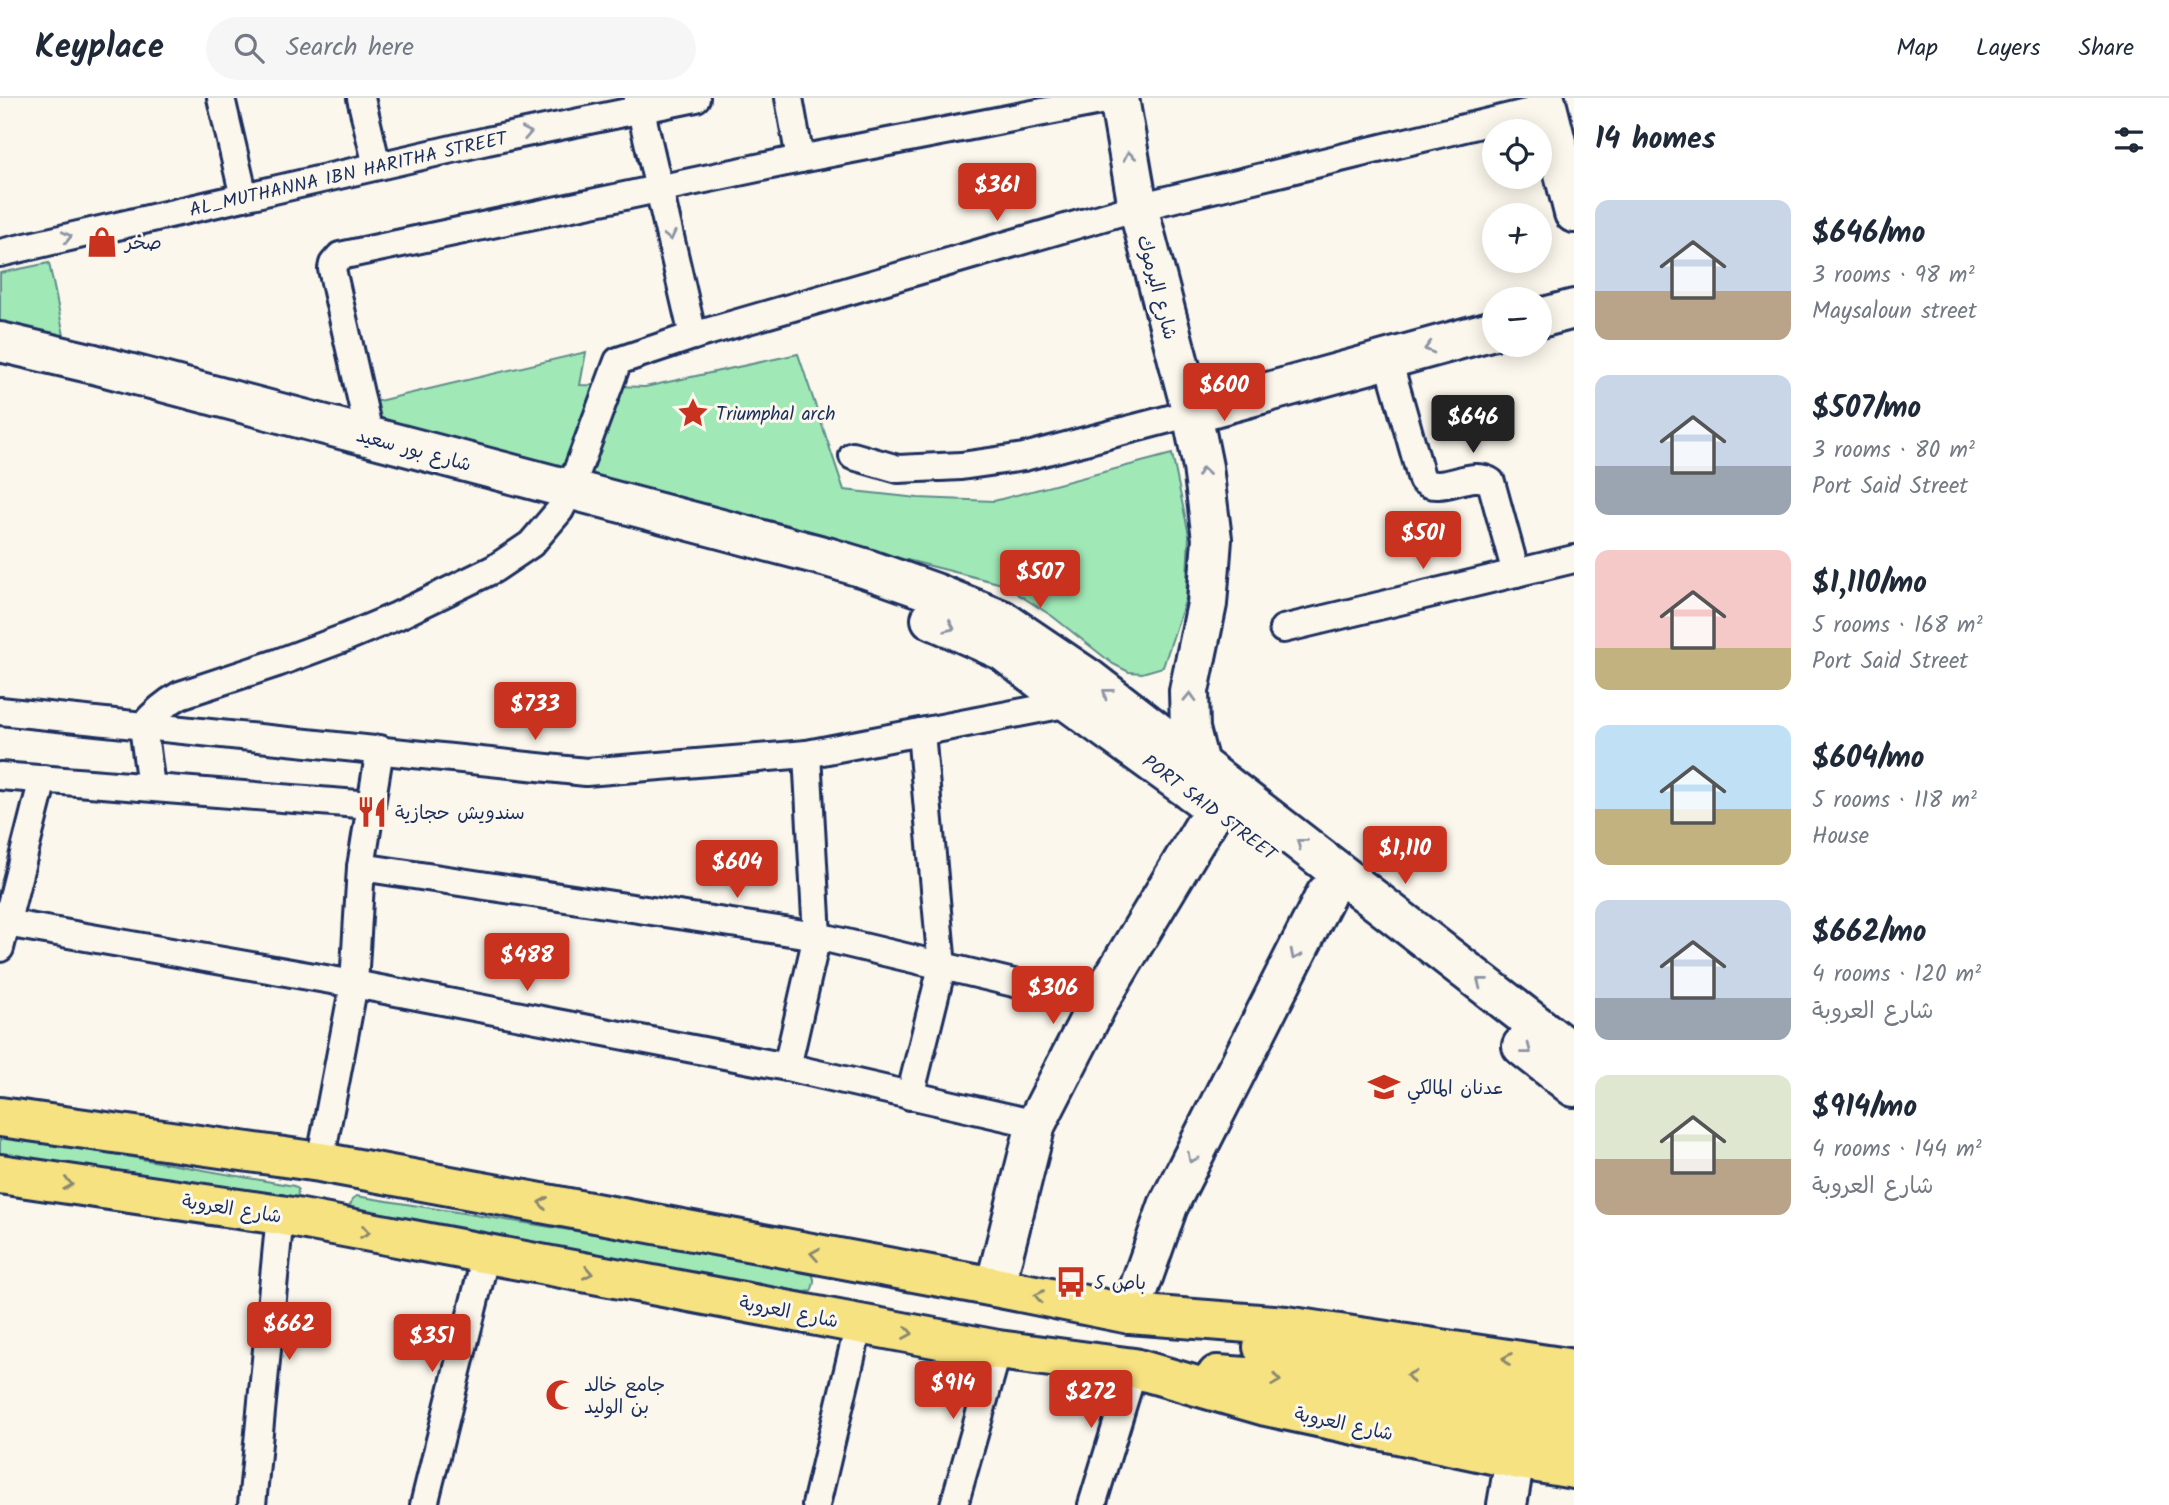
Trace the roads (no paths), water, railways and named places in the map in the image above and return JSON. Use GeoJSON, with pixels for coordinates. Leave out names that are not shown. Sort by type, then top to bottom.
{"type":"FeatureCollection","features":[{"type":"Feature","properties":{"kind":"main road","name":"شارع اليرموك"},"geometry":{"type":"LineString","coordinates":[[1117,98],[1138,207],[1192,413],[1203,467],[1212,539],[1206,604],[1189,691],[1190,729],[1199,764]]}},
{"type":"Feature","properties":{"kind":"main road"},"geometry":{"type":"LineString","coordinates":[[1546,103],[1574,213]]}},
{"type":"Feature","properties":{"kind":"main road"},"geometry":{"type":"LineString","coordinates":[[1552,315],[1574,309]]}},
{"type":"Feature","properties":{"kind":"main road"},"geometry":{"type":"LineString","coordinates":[[1192,413],[1482,333]]}},
{"type":"Feature","properties":{"kind":"main road","name":"شارع بور سعيد"},"geometry":{"type":"LineString","coordinates":[[0,342],[94,364],[827,557]]}},
{"type":"Feature","properties":{"kind":"main road"},"geometry":{"type":"LineString","coordinates":[[827,557],[935,593],[1002,620],[1089,679],[1574,1054]]}},
{"type":"Feature","properties":{"kind":"main road","name":"PORT SAID STREET"},"geometry":{"type":"LineString","coordinates":[[827,557],[928,617],[1003,651],[1215,808],[1574,1087]]}},
{"type":"Feature","properties":{"kind":"main road"},"geometry":{"type":"LineString","coordinates":[[995,1287],[1036,1124],[1098,1003],[1215,808]]}},
{"type":"Feature","properties":{"kind":"main road"},"geometry":{"type":"LineString","coordinates":[[1130,1314],[1168,1206],[1326,894]]}},
{"type":"Feature","properties":{"kind":"main road"},"geometry":{"type":"LineString","coordinates":[[0,1117],[320,1162],[995,1287],[1130,1314],[1280,1351],[1574,1407]]}},
{"type":"Feature","properties":{"kind":"main road"},"geometry":{"type":"LineString","coordinates":[[298,1219],[320,1162]]}},
{"type":"Feature","properties":{"kind":"main road","name":"شارع العروبة"},"geometry":{"type":"LineString","coordinates":[[0,1174],[298,1219],[998,1350],[1134,1368],[1266,1406],[1574,1469]]}},
{"type":"Feature","properties":{"kind":"main road"},"geometry":{"type":"LineString","coordinates":[[1130,1314],[1286,1326],[1574,1369]]}},
{"type":"Feature","properties":{"kind":"main road"},"geometry":{"type":"LineString","coordinates":[[1134,1368],[1275,1380],[1574,1437]]}},
{"type":"Feature","properties":{"kind":"main road"},"geometry":{"type":"LineString","coordinates":[[1507,1505],[1515,1459]]}},
{"type":"Feature","properties":{"kind":"street"},"geometry":{"type":"LineString","coordinates":[[221,98],[244,197]]}},
{"type":"Feature","properties":{"kind":"street"},"geometry":{"type":"LineString","coordinates":[[361,98],[377,166]]}},
{"type":"Feature","properties":{"kind":"street","name":"AL_MUTHANNA IBN HARITHA STREET"},"geometry":{"type":"LineString","coordinates":[[0,253],[640,104],[696,98]]}},
{"type":"Feature","properties":{"kind":"street"},"geometry":{"type":"LineString","coordinates":[[789,98],[800,159]]}},
{"type":"Feature","properties":{"kind":"street"},"geometry":{"type":"LineString","coordinates":[[370,438],[333,274],[333,264],[345,255],[800,159],[1117,98]]}},
{"type":"Feature","properties":{"kind":"street"},"geometry":{"type":"LineString","coordinates":[[151,788],[143,726],[155,712],[180,695],[277,663],[410,610],[494,569],[531,544],[560,510],[570,490],[618,361],[693,336],[1138,207],[1546,103]]}},
{"type":"Feature","properties":{"kind":"street"},"geometry":{"type":"LineString","coordinates":[[640,104],[693,336]]}},
{"type":"Feature","properties":{"kind":"street"},"geometry":{"type":"LineString","coordinates":[[1388,359],[1422,480],[1431,485],[1483,478],[1491,482],[1516,573]]}},
{"type":"Feature","properties":{"kind":"street"},"geometry":{"type":"LineString","coordinates":[[853,456],[898,469],[961,466],[1024,457],[1192,413]]}},
{"type":"Feature","properties":{"kind":"street"},"geometry":{"type":"LineString","coordinates":[[1283,629],[1574,559]]}},
{"type":"Feature","properties":{"kind":"street"},"geometry":{"type":"LineString","coordinates":[[0,711],[586,772],[807,754],[1070,703]]}},
{"type":"Feature","properties":{"kind":"street"},"geometry":{"type":"LineString","coordinates":[[910,1096],[942,967],[921,732]]}},
{"type":"Feature","properties":{"kind":"street"},"geometry":{"type":"LineString","coordinates":[[320,1162],[354,984],[361,867],[380,749]]}},
{"type":"Feature","properties":{"kind":"street"},"geometry":{"type":"LineString","coordinates":[[787,1067],[817,936],[807,754]]}},
{"type":"Feature","properties":{"kind":"street"},"geometry":{"type":"LineString","coordinates":[[0,776],[371,805]]}},
{"type":"Feature","properties":{"kind":"street"},"geometry":{"type":"LineString","coordinates":[[43,779],[2,931],[354,984],[787,1067],[1036,1124]]}},
{"type":"Feature","properties":{"kind":"street"},"geometry":{"type":"LineString","coordinates":[[361,867],[817,936],[1098,1003]]}},
{"type":"Feature","properties":{"kind":"street"},"geometry":{"type":"LineString","coordinates":[[252,1505],[298,1219]]}},
{"type":"Feature","properties":{"kind":"street"},"geometry":{"type":"LineString","coordinates":[[424,1505],[486,1254]]}},
{"type":"Feature","properties":{"kind":"street"},"geometry":{"type":"LineString","coordinates":[[816,1505],[859,1324]]}},
{"type":"Feature","properties":{"kind":"street"},"geometry":{"type":"LineString","coordinates":[[954,1505],[998,1350]]}},
{"type":"Feature","properties":{"kind":"street"},"geometry":{"type":"LineString","coordinates":[[1092,1505],[1134,1368]]}},
{"type":"Feature","properties":{"kind":"place","name":"صخر"},"geometry":{"type":"Point","coordinates":[102,242]}},
{"type":"Feature","properties":{"kind":"place","name":"Triumphal arch"},"geometry":{"type":"Point","coordinates":[693,413]}},
{"type":"Feature","properties":{"kind":"place","name":"سندويش حجازية"},"geometry":{"type":"Point","coordinates":[372,812]}},
{"type":"Feature","properties":{"kind":"place","name":"عدنان المالكي"},"geometry":{"type":"Point","coordinates":[1384,1087]}},
{"type":"Feature","properties":{"kind":"place","name":"باص 5"},"geometry":{"type":"Point","coordinates":[1071,1282]}},
{"type":"Feature","properties":{"kind":"place","name":"جامع خالد بن الوليد"},"geometry":{"type":"Point","coordinates":[561,1395]}}]}
